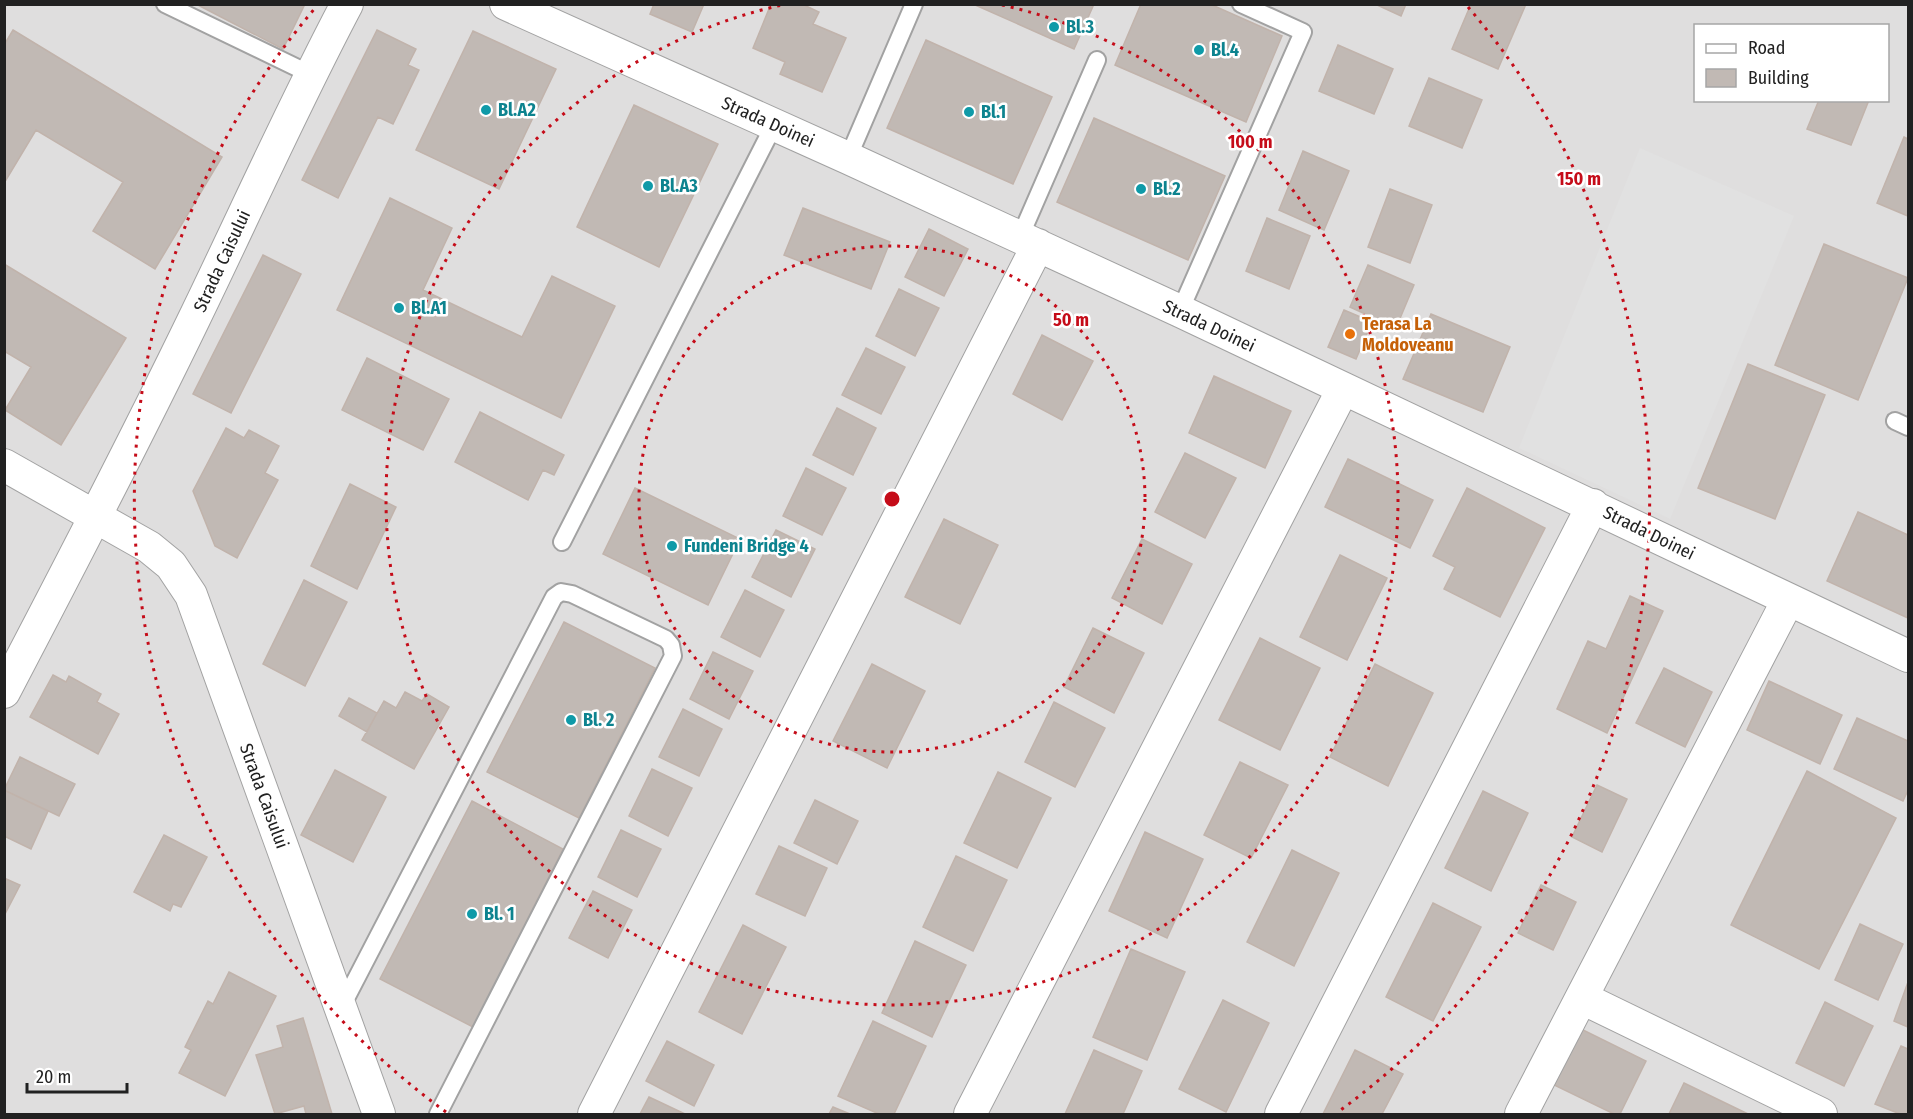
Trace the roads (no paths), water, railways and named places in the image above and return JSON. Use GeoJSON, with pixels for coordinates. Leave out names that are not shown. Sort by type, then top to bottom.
{"type":"FeatureCollection","features":[{"type":"Feature","properties":{"kind":"street","name":"Strada Caisului"},"geometry":{"type":"LineString","coordinates":[[4,692],[96,517],[194,319],[310,74],[347,4]]}},
{"type":"Feature","properties":{"kind":"street","name":"Strada Doinei"},"geometry":{"type":"LineString","coordinates":[[506,4],[1180,311],[1908,656]]}},
{"type":"Feature","properties":{"kind":"street"},"geometry":{"type":"LineString","coordinates":[[594,1114],[1029,241]]}},
{"type":"Feature","properties":{"kind":"street"},"geometry":{"type":"LineString","coordinates":[[970,1114],[1343,389]]}},
{"type":"Feature","properties":{"kind":"street"},"geometry":{"type":"LineString","coordinates":[[4,465],[96,517]]}},
{"type":"Feature","properties":{"kind":"street"},"geometry":{"type":"LineString","coordinates":[[1281,1114],[1593,505]]}},
{"type":"Feature","properties":{"kind":"street","name":"Strada Caisului"},"geometry":{"type":"LineString","coordinates":[[96,517],[149,547],[171,565],[191,595],[341,1009],[374,1111]]}},
{"type":"Feature","properties":{"kind":"street"},"geometry":{"type":"LineString","coordinates":[[1521,1114],[1788,600]]}},
{"type":"Feature","properties":{"kind":"street"},"geometry":{"type":"LineString","coordinates":[[1582,998],[1821,1114]]}},
{"type":"Feature","properties":{"kind":"lane"},"geometry":{"type":"LineString","coordinates":[[165,4],[310,74]]}},
{"type":"Feature","properties":{"kind":"lane"},"geometry":{"type":"LineString","coordinates":[[848,158],[914,4]]}},
{"type":"Feature","properties":{"kind":"lane"},"geometry":{"type":"LineString","coordinates":[[1180,311],[1304,32],[1241,4]]}},
{"type":"Feature","properties":{"kind":"lane"},"geometry":{"type":"LineString","coordinates":[[1029,241],[1097,60]]}},
{"type":"Feature","properties":{"kind":"lane"},"geometry":{"type":"LineString","coordinates":[[562,542],[774,125]]}},
{"type":"Feature","properties":{"kind":"lane"},"geometry":{"type":"LineString","coordinates":[[341,1009],[554,597],[561,592],[572,594],[666,639],[671,645],[673,656],[438,1114]]}},
{"type":"Feature","properties":{"kind":"place","name":"Bl.3"},"geometry":{"type":"Point","coordinates":[1054,27]}},
{"type":"Feature","properties":{"kind":"place","name":"Bl.4"},"geometry":{"type":"Point","coordinates":[1199,50]}},
{"type":"Feature","properties":{"kind":"place","name":"Bl.A2"},"geometry":{"type":"Point","coordinates":[486,110]}},
{"type":"Feature","properties":{"kind":"place","name":"Bl.1"},"geometry":{"type":"Point","coordinates":[969,112]}},
{"type":"Feature","properties":{"kind":"place","name":"Bl.A3"},"geometry":{"type":"Point","coordinates":[648,186]}},
{"type":"Feature","properties":{"kind":"place","name":"Bl.2"},"geometry":{"type":"Point","coordinates":[1141,189]}},
{"type":"Feature","properties":{"kind":"place","name":"Bl.A1"},"geometry":{"type":"Point","coordinates":[399,308]}},
{"type":"Feature","properties":{"kind":"place","name":"Terasa La Moldoveanu"},"geometry":{"type":"Point","coordinates":[1350,334]}},
{"type":"Feature","properties":{"kind":"place","name":"Fundeni Bridge 4"},"geometry":{"type":"Point","coordinates":[672,546]}},
{"type":"Feature","properties":{"kind":"place","name":"Bl. 2"},"geometry":{"type":"Point","coordinates":[571,720]}},
{"type":"Feature","properties":{"kind":"place","name":"Bl. 1"},"geometry":{"type":"Point","coordinates":[472,914]}}]}
